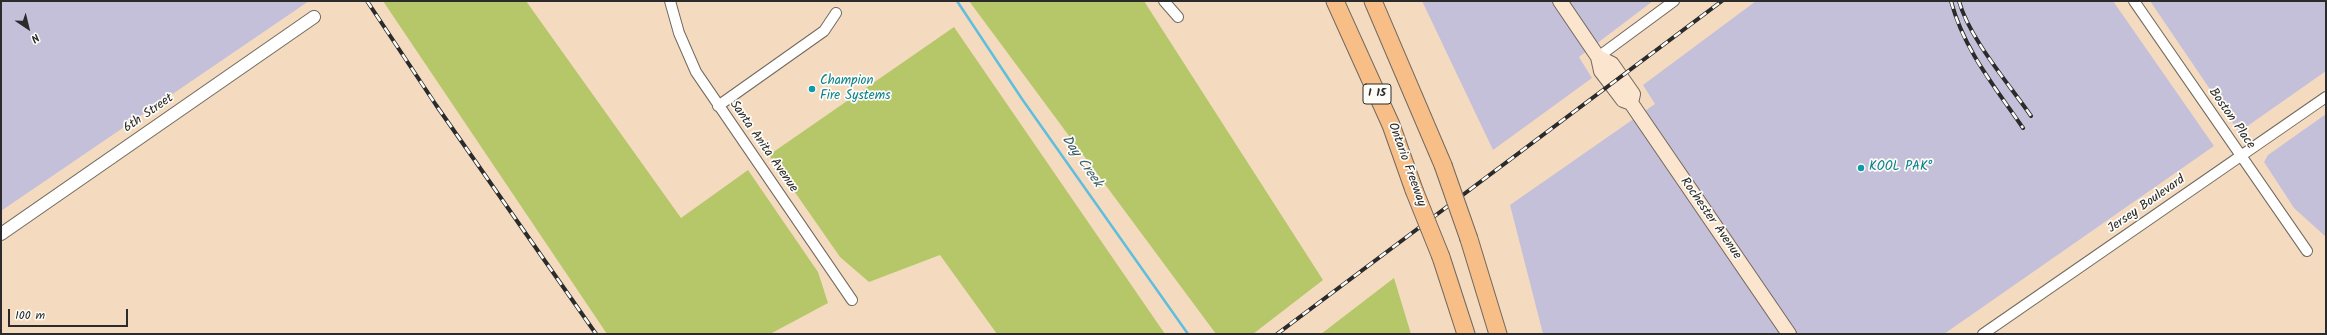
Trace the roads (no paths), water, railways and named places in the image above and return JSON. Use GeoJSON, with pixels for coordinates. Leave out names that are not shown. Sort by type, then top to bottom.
{"type":"FeatureCollection","features":[{"type":"Feature","properties":{"kind":"highway","name":"Ontario Freeway"},"geometry":{"type":"LineString","coordinates":[[1335,1],[1391,125],[1414,190],[1441,257],[1466,334]]}},
{"type":"Feature","properties":{"kind":"highway","name":"I 15"},"geometry":{"type":"LineString","coordinates":[[1373,1],[1443,165],[1469,239],[1498,334]]}},
{"type":"Feature","properties":{"kind":"main road","name":"Rochester Avenue"},"geometry":{"type":"LineString","coordinates":[[1560,1],[1598,57],[1602,71],[1610,84],[1622,100],[1631,104],[1789,334]]}},
{"type":"Feature","properties":{"kind":"street","name":"Santa Anita Avenue"},"geometry":{"type":"LineString","coordinates":[[670,1],[679,33],[691,63],[718,106],[852,300]]}},
{"type":"Feature","properties":{"kind":"street"},"geometry":{"type":"LineString","coordinates":[[1164,1],[1178,17]]}},
{"type":"Feature","properties":{"kind":"street"},"geometry":{"type":"LineString","coordinates":[[1598,57],[1674,1]]}},
{"type":"Feature","properties":{"kind":"street","name":"Boston Place"},"geometry":{"type":"LineString","coordinates":[[2134,1],[2307,251]]}},
{"type":"Feature","properties":{"kind":"street"},"geometry":{"type":"LineString","coordinates":[[718,106],[824,31],[836,13]]}},
{"type":"Feature","properties":{"kind":"street","name":"6th Street"},"geometry":{"type":"LineString","coordinates":[[1,234],[314,17]]}},
{"type":"Feature","properties":{"kind":"street","name":"Jersey Boulevard"},"geometry":{"type":"LineString","coordinates":[[1983,334],[2326,97]]}},
{"type":"Feature","properties":{"kind":"waterway","name":"Day Creek"},"geometry":{"type":"LineString","coordinates":[[957,1],[1022,99],[1188,334]]}},
{"type":"Feature","properties":{"kind":"railway"},"geometry":{"type":"LineString","coordinates":[[367,1],[436,105],[596,334]]}},
{"type":"Feature","properties":{"kind":"railway"},"geometry":{"type":"LineString","coordinates":[[1277,334],[1722,1]]}},
{"type":"Feature","properties":{"kind":"railway"},"geometry":{"type":"LineString","coordinates":[[1951,1],[1964,36],[1981,68],[2023,128]]}},
{"type":"Feature","properties":{"kind":"railway"},"geometry":{"type":"LineString","coordinates":[[1959,1],[1971,30],[1980,45],[2031,116]]}},
{"type":"Feature","properties":{"kind":"place","name":"Champion Fire Systems"},"geometry":{"type":"Point","coordinates":[812,89]}},
{"type":"Feature","properties":{"kind":"place","name":"KOOL PAK°"},"geometry":{"type":"Point","coordinates":[1861,168]}}]}
